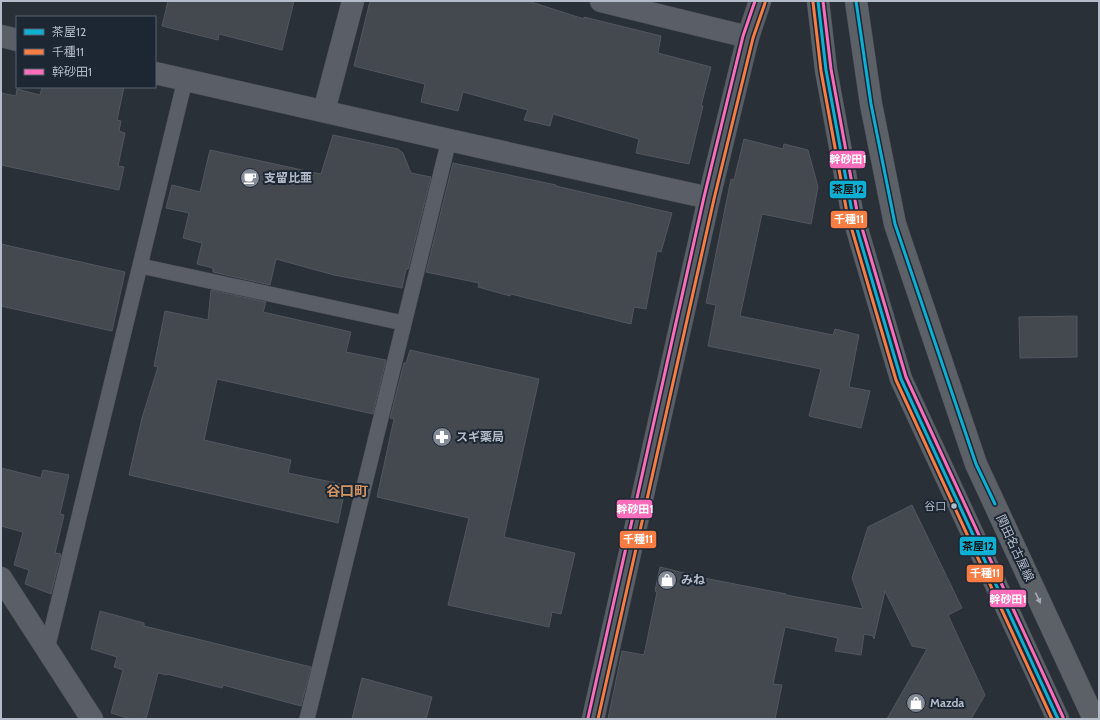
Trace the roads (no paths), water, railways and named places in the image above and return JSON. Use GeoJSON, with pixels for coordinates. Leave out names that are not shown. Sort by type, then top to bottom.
{"type":"FeatureCollection","features":[{"type":"Feature","properties":{"kind":"main road"},"geometry":{"type":"LineString","coordinates":[[818,1],[826,70],[852,212],[901,379],[1058,719]]}},
{"type":"Feature","properties":{"kind":"main road","name":"関田名古屋線"},"geometry":{"type":"LineString","coordinates":[[856,1],[871,104],[895,224],[976,464],[1094,719]]}},
{"type":"Feature","properties":{"kind":"street"},"geometry":{"type":"LineString","coordinates":[[324,111],[353,1]]}},
{"type":"Feature","properties":{"kind":"street"},"geometry":{"type":"LineString","coordinates":[[601,1],[748,37]]}},
{"type":"Feature","properties":{"kind":"street"},"geometry":{"type":"LineString","coordinates":[[593,719],[709,198],[748,37],[760,1]]}},
{"type":"Feature","properties":{"kind":"street"},"geometry":{"type":"LineString","coordinates":[[1,36],[16,40]]}},
{"type":"Feature","properties":{"kind":"street"},"geometry":{"type":"LineString","coordinates":[[156,73],[709,198]]}},
{"type":"Feature","properties":{"kind":"street"},"geometry":{"type":"LineString","coordinates":[[1,578],[92,719]]}},
{"type":"Feature","properties":{"kind":"lane"},"geometry":{"type":"LineString","coordinates":[[47,649],[185,80]]}},
{"type":"Feature","properties":{"kind":"lane"},"geometry":{"type":"LineString","coordinates":[[307,719],[449,140]]}},
{"type":"Feature","properties":{"kind":"lane"},"geometry":{"type":"LineString","coordinates":[[140,266],[403,323]]}},
{"type":"Feature","properties":{"kind":"place","name":"支留比亜"},"geometry":{"type":"Point","coordinates":[250,178]}},
{"type":"Feature","properties":{"kind":"place","name":"スギ薬局"},"geometry":{"type":"Point","coordinates":[442,437]}},
{"type":"Feature","properties":{"kind":"place","name":"谷口"},"geometry":{"type":"Point","coordinates":[954,506]}},
{"type":"Feature","properties":{"kind":"place","name":"みね"},"geometry":{"type":"Point","coordinates":[667,580]}},
{"type":"Feature","properties":{"kind":"place","name":"Mazda"},"geometry":{"type":"Point","coordinates":[916,703]}},
{"type":"Feature","properties":{"kind":"district","name":"谷口町"},"geometry":{"type":"Point","coordinates":[347,491]}}]}
